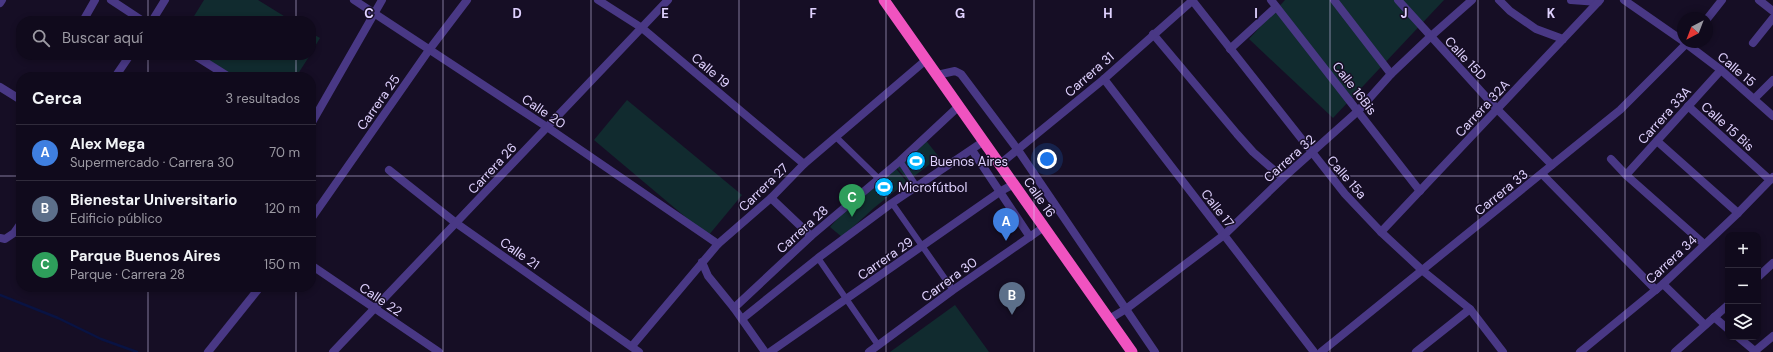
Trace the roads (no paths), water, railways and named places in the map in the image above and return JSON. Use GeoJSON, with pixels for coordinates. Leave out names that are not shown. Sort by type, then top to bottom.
{"type":"FeatureCollection","features":[{"type":"Feature","properties":{"kind":"highway","name":"Calle 16"},"geometry":{"type":"LineString","coordinates":[[884,0],[1132,352]]}},
{"type":"Feature","properties":{"kind":"street"},"geometry":{"type":"LineString","coordinates":[[86,16],[95,0]]}},
{"type":"Feature","properties":{"kind":"street"},"geometry":{"type":"LineString","coordinates":[[111,0],[135,16]]}},
{"type":"Feature","properties":{"kind":"street"},"geometry":{"type":"LineString","coordinates":[[155,16],[165,0]]}},
{"type":"Feature","properties":{"kind":"street","name":"Calle 20"},"geometry":{"type":"LineString","coordinates":[[354,0],[547,127],[718,244]]}},
{"type":"Feature","properties":{"kind":"street"},"geometry":{"type":"LineString","coordinates":[[316,115],[382,0]]}},
{"type":"Feature","properties":{"kind":"street","name":"Carrera 25"},"geometry":{"type":"LineString","coordinates":[[316,212],[429,50],[467,0]]}},
{"type":"Feature","properties":{"kind":"street","name":"Calle 19"},"geometry":{"type":"LineString","coordinates":[[598,0],[642,28],[804,164]]}},
{"type":"Feature","properties":{"kind":"street","name":"Carrera 26"},"geometry":{"type":"LineString","coordinates":[[333,352],[668,0]]}},
{"type":"Feature","properties":{"kind":"street","name":"Carrera 31"},"geometry":{"type":"LineString","coordinates":[[1000,164],[1104,79],[1192,0]]}},
{"type":"Feature","properties":{"kind":"street","name":"Calle 15a"},"geometry":{"type":"LineString","coordinates":[[1192,0],[1345,194],[1381,232],[1423,271],[1470,309],[1503,352]]}},
{"type":"Feature","properties":{"kind":"street"},"geometry":{"type":"LineString","coordinates":[[1334,0],[1391,74]]}},
{"type":"Feature","properties":{"kind":"street","name":"Calle 15D"},"geometry":{"type":"LineString","coordinates":[[1398,0],[1430,37],[1552,166]]}},
{"type":"Feature","properties":{"kind":"street","name":"Carrera 32"},"geometry":{"type":"LineString","coordinates":[[1109,319],[1126,309],[1224,235],[1283,178],[1312,154],[1358,111],[1391,74],[1472,0]]}},
{"type":"Feature","properties":{"kind":"street"},"geometry":{"type":"LineString","coordinates":[[1499,0],[1510,11],[1536,29],[1563,39]]}},
{"type":"Feature","properties":{"kind":"street"},"geometry":{"type":"LineString","coordinates":[[1571,0],[1599,1]]}},
{"type":"Feature","properties":{"kind":"street","name":"Calle 15"},"geometry":{"type":"LineString","coordinates":[[1624,0],[1677,36]]}},
{"type":"Feature","properties":{"kind":"street"},"geometry":{"type":"LineString","coordinates":[[1713,12],[1722,0]]}},
{"type":"Feature","properties":{"kind":"street"},"geometry":{"type":"LineString","coordinates":[[1759,0],[1773,11]]}},
{"type":"Feature","properties":{"kind":"street","name":"Carrera 32A"},"geometry":{"type":"LineString","coordinates":[[1381,232],[1599,1]]}},
{"type":"Feature","properties":{"kind":"street"},"geometry":{"type":"LineString","coordinates":[[1230,49],[1274,3]]}},
{"type":"Feature","properties":{"kind":"street","name":"Calle 16Bis"},"geometry":{"type":"LineString","coordinates":[[1274,3],[1420,191]]}},
{"type":"Feature","properties":{"kind":"street"},"geometry":{"type":"LineString","coordinates":[[1753,43],[1773,18]]}},
{"type":"Feature","properties":{"kind":"street"},"geometry":{"type":"LineString","coordinates":[[1153,34],[1237,134],[1283,178]]}},
{"type":"Feature","properties":{"kind":"street","name":"Carrera 33"},"geometry":{"type":"LineString","coordinates":[[1321,352],[1423,271],[1620,110],[1679,48]]}},
{"type":"Feature","properties":{"kind":"street","name":"Calle 15"},"geometry":{"type":"LineString","coordinates":[[1693,48],[1721,70],[1773,116]]}},
{"type":"Feature","properties":{"kind":"street"},"geometry":{"type":"LineString","coordinates":[[119,72],[127,60]]}},
{"type":"Feature","properties":{"kind":"street"},"geometry":{"type":"LineString","coordinates":[[202,60],[221,72]]}},
{"type":"Feature","properties":{"kind":"street","name":"Carrera 27"},"geometry":{"type":"LineString","coordinates":[[632,346],[718,244],[771,198],[804,164],[926,60]]}},
{"type":"Feature","properties":{"kind":"street","name":"Carrera 33A"},"geometry":{"type":"LineString","coordinates":[[1626,175],[1721,70]]}},
{"type":"Feature","properties":{"kind":"street"},"geometry":{"type":"LineString","coordinates":[[937,75],[955,71],[961,74],[1018,150],[1155,352]]}},
{"type":"Feature","properties":{"kind":"street","name":"Calle 17"},"geometry":{"type":"LineString","coordinates":[[1104,79],[1314,352]]}},
{"type":"Feature","properties":{"kind":"street"},"geometry":{"type":"LineString","coordinates":[[1754,99],[1773,80]]}},
{"type":"Feature","properties":{"kind":"street"},"geometry":{"type":"LineString","coordinates":[[0,86],[16,97]]}},
{"type":"Feature","properties":{"kind":"street","name":"Carrera 28"},"geometry":{"type":"LineString","coordinates":[[734,308],[811,236],[900,161],[959,106]]}},
{"type":"Feature","properties":{"kind":"street","name":"Calle 15 Bis"},"geometry":{"type":"LineString","coordinates":[[1688,106],[1771,179]]}},
{"type":"Feature","properties":{"kind":"street"},"geometry":{"type":"LineString","coordinates":[[836,137],[879,178]]}},
{"type":"Feature","properties":{"kind":"street"},"geometry":{"type":"LineString","coordinates":[[742,319],[818,258],[892,203],[984,141]]}},
{"type":"Feature","properties":{"kind":"street"},"geometry":{"type":"LineString","coordinates":[[1657,141],[1738,213]]}},
{"type":"Feature","properties":{"kind":"street"},"geometry":{"type":"LineString","coordinates":[[972,150],[1030,236]]}},
{"type":"Feature","properties":{"kind":"street"},"geometry":{"type":"LineString","coordinates":[[1611,159],[1626,175],[1704,244]]}},
{"type":"Feature","properties":{"kind":"street"},"geometry":{"type":"LineString","coordinates":[[900,161],[917,187]]}},
{"type":"Feature","properties":{"kind":"street","name":"Calle 21"},"geometry":{"type":"LineString","coordinates":[[389,170],[456,223],[639,352]]}},
{"type":"Feature","properties":{"kind":"street"},"geometry":{"type":"LineString","coordinates":[[1542,174],[1660,287],[1705,325]]}},
{"type":"Feature","properties":{"kind":"street","name":"Carrera 34"},"geometry":{"type":"LineString","coordinates":[[1580,352],[1660,287],[1738,213],[1771,179]]}},
{"type":"Feature","properties":{"kind":"street","name":"Carrera 29"},"geometry":{"type":"LineString","coordinates":[[770,352],[1001,191],[1014,184]]}},
{"type":"Feature","properties":{"kind":"street"},"geometry":{"type":"LineString","coordinates":[[771,198],[811,236]]}},
{"type":"Feature","properties":{"kind":"street"},"geometry":{"type":"LineString","coordinates":[[892,203],[953,290]]}},
{"type":"Feature","properties":{"kind":"street","name":"Carrera 30"},"geometry":{"type":"LineString","coordinates":[[869,352],[953,290],[1044,227]]}},
{"type":"Feature","properties":{"kind":"street"},"geometry":{"type":"LineString","coordinates":[[0,238],[6,239],[16,230]]}},
{"type":"Feature","properties":{"kind":"street"},"geometry":{"type":"LineString","coordinates":[[818,258],[878,346]]}},
{"type":"Feature","properties":{"kind":"street"},"geometry":{"type":"LineString","coordinates":[[702,262],[708,276],[734,308],[765,352]]}},
{"type":"Feature","properties":{"kind":"street"},"geometry":{"type":"LineString","coordinates":[[1761,274],[1773,263]]}},
{"type":"Feature","properties":{"kind":"street","name":"Calle 22"},"geometry":{"type":"LineString","coordinates":[[316,268],[439,352]]}},
{"type":"Feature","properties":{"kind":"street"},"geometry":{"type":"LineString","coordinates":[[208,352],[256,292]]}},
{"type":"Feature","properties":{"kind":"street"},"geometry":{"type":"LineString","coordinates":[[1675,352],[1725,308]]}},
{"type":"Feature","properties":{"kind":"street"},"geometry":{"type":"LineString","coordinates":[[1416,352],[1426,349],[1470,309]]}},
{"type":"Feature","properties":{"kind":"street"},"geometry":{"type":"LineString","coordinates":[[1714,317],[1725,326]]}},
{"type":"Feature","properties":{"kind":"street"},"geometry":{"type":"LineString","coordinates":[[1741,340],[1755,352],[1773,336]]}},
{"type":"Feature","properties":{"kind":"waterway"},"geometry":{"type":"LineString","coordinates":[[0,295],[58,318],[101,339],[137,352]]}},
{"type":"Feature","properties":{"kind":"place","name":"Buenos Aires"},"geometry":{"type":"Point","coordinates":[916,161]}},
{"type":"Feature","properties":{"kind":"place","name":"Microfútbol"},"geometry":{"type":"Point","coordinates":[884,187]}},
{"type":"Feature","properties":{"kind":"place","name":"Parque Buenos Aires"},"geometry":{"type":"Point","coordinates":[852,217]}},
{"type":"Feature","properties":{"kind":"place","name":"Alex Mega"},"geometry":{"type":"Point","coordinates":[1006,241]}},
{"type":"Feature","properties":{"kind":"place","name":"Bienestar Universitario"},"geometry":{"type":"Point","coordinates":[1012,315]}}]}
